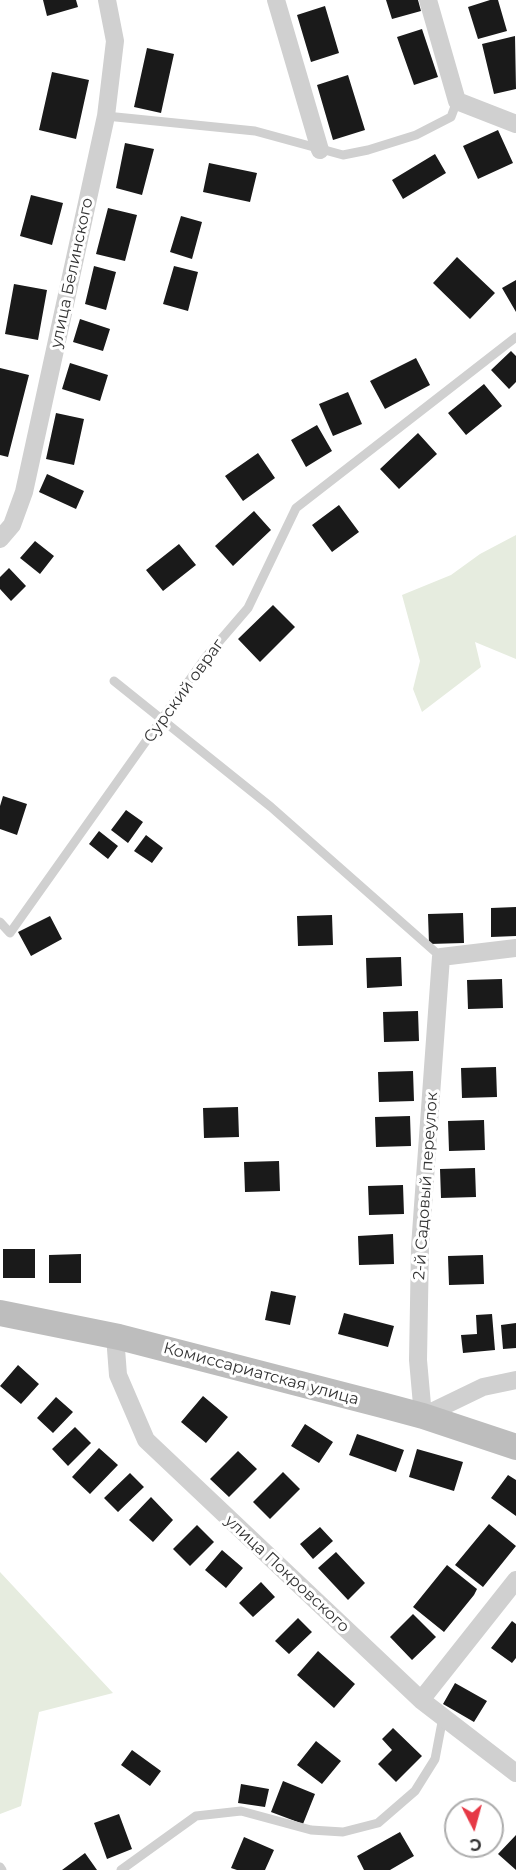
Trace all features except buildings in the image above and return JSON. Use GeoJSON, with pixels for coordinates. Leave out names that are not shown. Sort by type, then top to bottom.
{"type":"FeatureCollection","features":[{"type":"Feature","properties":{"kind":"main road","name":"Комиссариатская улица"},"geometry":{"type":"LineString","coordinates":[[0,1313],[118,1337],[423,1416],[516,1447]]}},
{"type":"Feature","properties":{"kind":"street","name":"улица Белинского"},"geometry":{"type":"LineString","coordinates":[[0,539],[12,525],[24,492],[105,116],[115,40],[107,0]]}},
{"type":"Feature","properties":{"kind":"street"},"geometry":{"type":"LineString","coordinates":[[276,0],[320,150]]}},
{"type":"Feature","properties":{"kind":"street"},"geometry":{"type":"LineString","coordinates":[[428,0],[457,101],[516,124]]}},
{"type":"Feature","properties":{"kind":"street"},"geometry":{"type":"LineString","coordinates":[[441,957],[516,948]]}},
{"type":"Feature","properties":{"kind":"street","name":"2-й Садовый переулок"},"geometry":{"type":"LineString","coordinates":[[423,1416],[418,1360],[420,1247],[441,957]]}},
{"type":"Feature","properties":{"kind":"street","name":"улица Покровского"},"geometry":{"type":"LineString","coordinates":[[118,1337],[116,1349],[118,1375],[146,1440],[421,1700],[516,1773]]}},
{"type":"Feature","properties":{"kind":"street"},"geometry":{"type":"LineString","coordinates":[[423,1416],[483,1387],[516,1380]]}},
{"type":"Feature","properties":{"kind":"street"},"geometry":{"type":"LineString","coordinates":[[421,1700],[516,1580]]}},
{"type":"Feature","properties":{"kind":"lane"},"geometry":{"type":"LineString","coordinates":[[105,116],[255,131],[343,155],[416,135],[451,117],[457,101]]}},
{"type":"Feature","properties":{"kind":"lane","name":"Сурский овраг"},"geometry":{"type":"LineString","coordinates":[[0,922],[10,933],[205,658],[248,608],[296,508],[516,337]]}},
{"type":"Feature","properties":{"kind":"lane"},"geometry":{"type":"LineString","coordinates":[[114,681],[271,807],[441,957]]}},
{"type":"Feature","properties":{"kind":"lane"},"geometry":{"type":"LineString","coordinates":[[121,1870],[196,1816],[241,1811],[311,1830],[343,1832],[378,1822],[415,1791],[435,1759],[443,1717]]}},
{"type":"Feature","properties":{"kind":"shaded area"},"geometry":{"type":"Polygon","coordinates":[[[516,535],[516,659],[475,642],[481,667],[422,712],[413,689],[420,661],[402,595],[451,575],[480,554],[516,535]]]}},
{"type":"Feature","properties":{"kind":"shaded area"},"geometry":{"type":"Polygon","coordinates":[[[0,1572],[113,1693],[39,1712],[21,1806],[0,1814],[0,1572]]]}}]}
